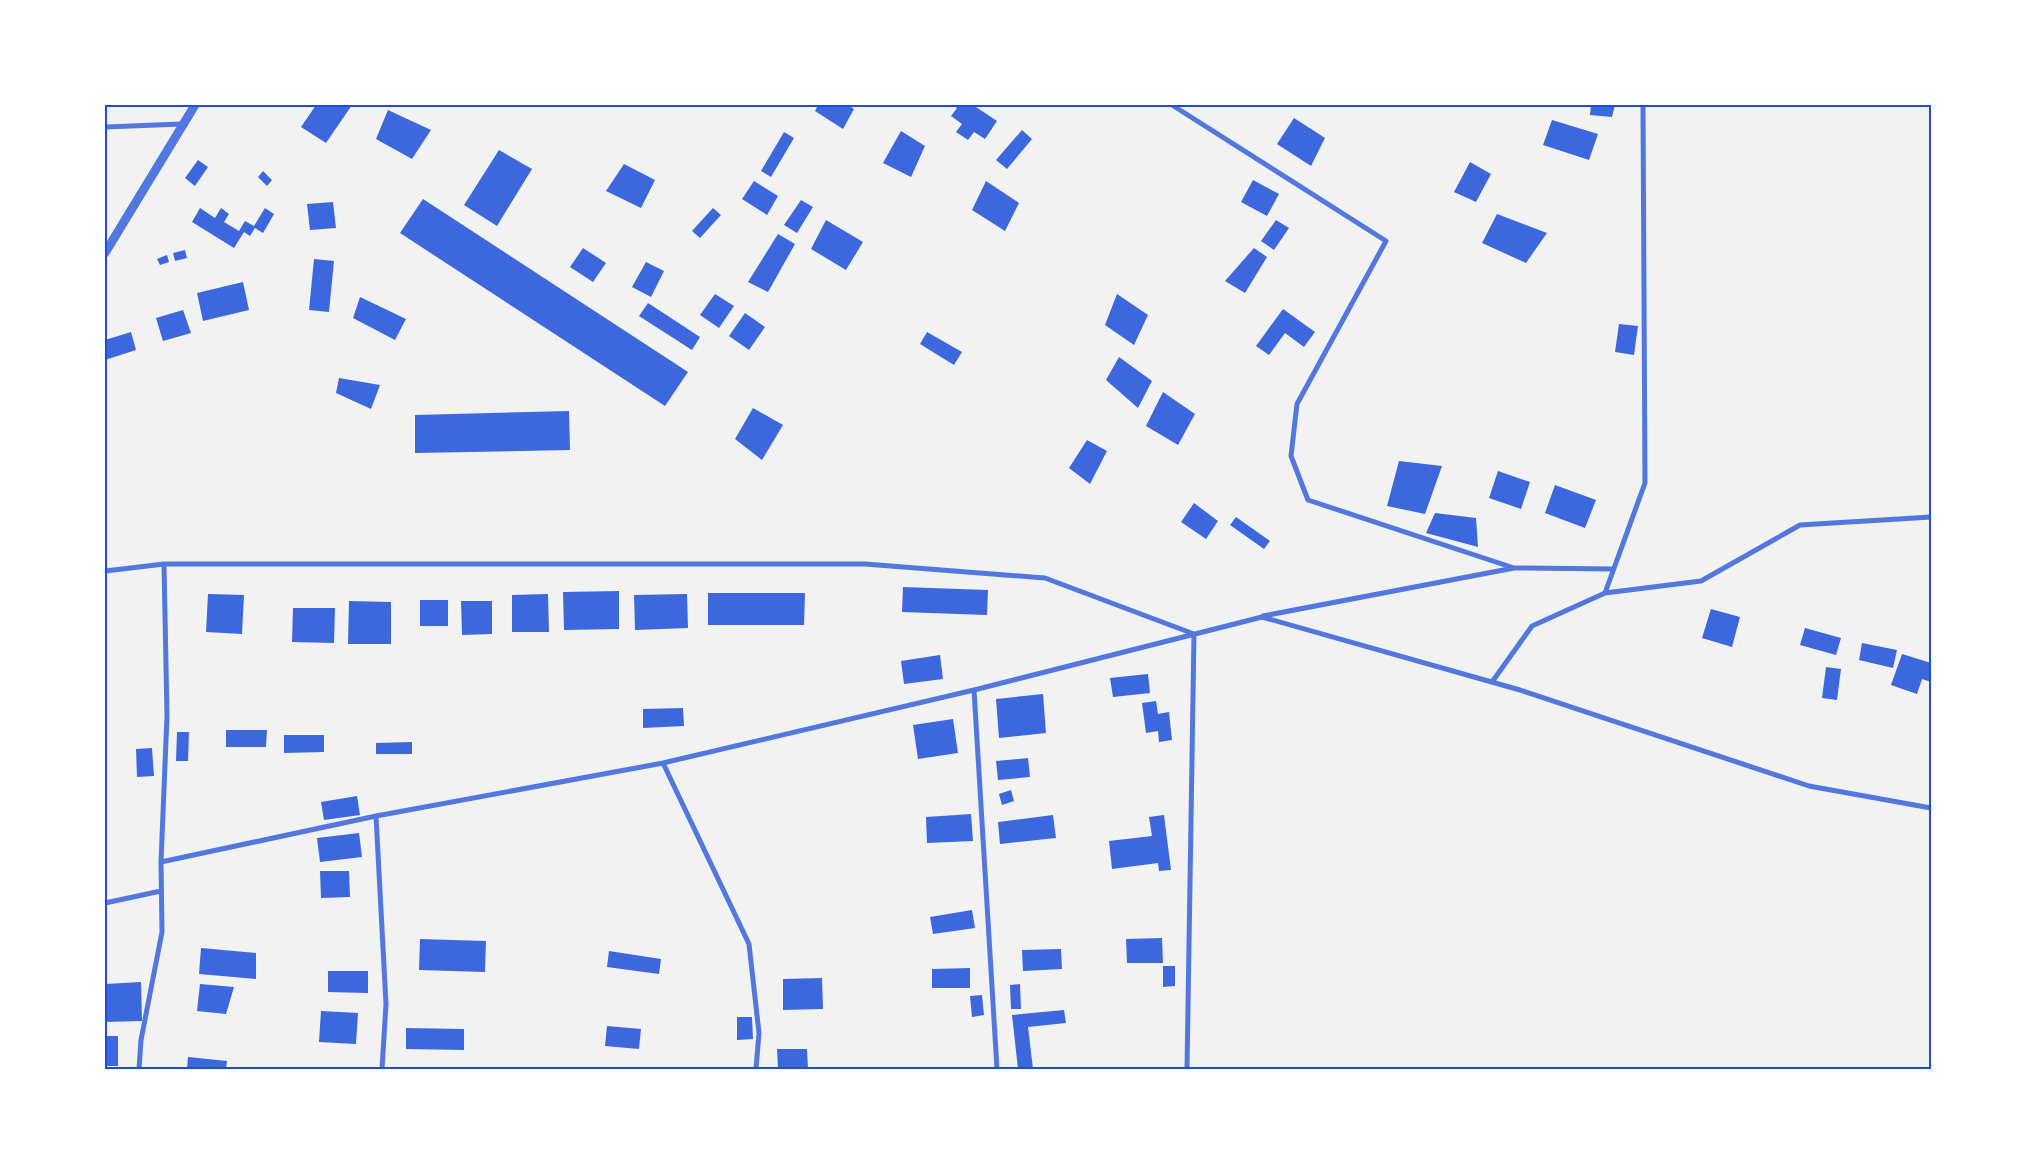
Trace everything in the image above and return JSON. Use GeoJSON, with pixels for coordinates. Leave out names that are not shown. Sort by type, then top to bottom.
{"type":"FeatureCollection","features":[{"type":"Feature","properties":{"kind":"street"},"geometry":{"type":"LineString","coordinates":[[105,253],[195,105]]}},
{"type":"Feature","properties":{"kind":"street"},"geometry":{"type":"LineString","coordinates":[[1172,105],[1386,241],[1297,404],[1291,456],[1308,500],[1514,568]]}},
{"type":"Feature","properties":{"kind":"street"},"geometry":{"type":"LineString","coordinates":[[1605,593],[1645,483],[1643,105]]}},
{"type":"Feature","properties":{"kind":"street"},"geometry":{"type":"LineString","coordinates":[[105,127],[182,124]]}},
{"type":"Feature","properties":{"kind":"street"},"geometry":{"type":"LineString","coordinates":[[1492,682],[1532,626],[1605,593],[1701,581],[1800,525],[1931,517]]}},
{"type":"Feature","properties":{"kind":"street"},"geometry":{"type":"LineString","coordinates":[[140,1069],[141,1040],[162,932],[161,862],[167,716],[164,564]]}},
{"type":"Feature","properties":{"kind":"street"},"geometry":{"type":"LineString","coordinates":[[105,572],[164,564],[864,564],[1045,578],[1194,634]]}},
{"type":"Feature","properties":{"kind":"street"},"geometry":{"type":"LineString","coordinates":[[161,862],[376,816],[664,763],[974,690],[1262,616],[1514,568],[1613,569]]}},
{"type":"Feature","properties":{"kind":"street"},"geometry":{"type":"LineString","coordinates":[[1262,616],[1492,682],[1809,786],[1931,808]]}},
{"type":"Feature","properties":{"kind":"street"},"geometry":{"type":"LineString","coordinates":[[1186,1069],[1194,634]]}},
{"type":"Feature","properties":{"kind":"street"},"geometry":{"type":"LineString","coordinates":[[974,690],[998,1069]]}},
{"type":"Feature","properties":{"kind":"street"},"geometry":{"type":"LineString","coordinates":[[664,763],[749,944],[759,1033],[756,1069]]}},
{"type":"Feature","properties":{"kind":"street"},"geometry":{"type":"LineString","coordinates":[[376,816],[386,1004],[382,1069]]}},
{"type":"Feature","properties":{"kind":"street"},"geometry":{"type":"LineString","coordinates":[[105,903],[161,891]]}},
{"type":"Feature","properties":{"kind":"building"},"geometry":{"type":"Polygon","coordinates":[[[316,105],[352,105],[326,143],[301,127],[316,105]]]}},
{"type":"Feature","properties":{"kind":"building"},"geometry":{"type":"Polygon","coordinates":[[[818,105],[848,105],[854,109],[843,129],[815,111],[818,105]]]}},
{"type":"Feature","properties":{"kind":"building"},"geometry":{"type":"Polygon","coordinates":[[[953,105],[973,105],[997,121],[985,139],[974,132],[968,140],[956,132],[962,124],[951,116],[957,108],[953,105]]]}},
{"type":"Feature","properties":{"kind":"building"},"geometry":{"type":"Polygon","coordinates":[[[1591,105],[1615,105],[1612,117],[1590,115],[1591,105]]]}},
{"type":"Feature","properties":{"kind":"building"},"geometry":{"type":"Polygon","coordinates":[[[388,110],[431,130],[412,159],[376,139],[388,110]]]}},
{"type":"Feature","properties":{"kind":"building"},"geometry":{"type":"Polygon","coordinates":[[[1294,118],[1325,138],[1311,166],[1277,144],[1294,118]]]}},
{"type":"Feature","properties":{"kind":"building"},"geometry":{"type":"Polygon","coordinates":[[[1552,120],[1598,134],[1589,160],[1543,145],[1552,120]]]}},
{"type":"Feature","properties":{"kind":"building"},"geometry":{"type":"Polygon","coordinates":[[[1022,130],[1032,139],[1007,169],[996,160],[1022,130]]]}},
{"type":"Feature","properties":{"kind":"building"},"geometry":{"type":"Polygon","coordinates":[[[901,131],[925,146],[911,177],[883,163],[901,131]]]}},
{"type":"Feature","properties":{"kind":"building"},"geometry":{"type":"Polygon","coordinates":[[[784,132],[794,138],[771,177],[761,171],[784,132]]]}},
{"type":"Feature","properties":{"kind":"building"},"geometry":{"type":"Polygon","coordinates":[[[499,150],[532,169],[497,226],[464,205],[499,150]]]}},
{"type":"Feature","properties":{"kind":"building"},"geometry":{"type":"Polygon","coordinates":[[[198,160],[208,167],[195,186],[185,178],[198,160]]]}},
{"type":"Feature","properties":{"kind":"building"},"geometry":{"type":"Polygon","coordinates":[[[1470,162],[1491,174],[1476,202],[1454,192],[1470,162]]]}},
{"type":"Feature","properties":{"kind":"building"},"geometry":{"type":"Polygon","coordinates":[[[624,164],[655,180],[641,208],[606,191],[624,164]]]}},
{"type":"Feature","properties":{"kind":"building"},"geometry":{"type":"Polygon","coordinates":[[[263,171],[272,180],[267,186],[258,177],[263,171]]]}},
{"type":"Feature","properties":{"kind":"building"},"geometry":{"type":"Polygon","coordinates":[[[1253,180],[1279,194],[1267,216],[1241,202],[1253,180]]]}},
{"type":"Feature","properties":{"kind":"building"},"geometry":{"type":"Polygon","coordinates":[[[754,181],[778,196],[767,215],[742,199],[754,181]]]}},
{"type":"Feature","properties":{"kind":"building"},"geometry":{"type":"Polygon","coordinates":[[[986,181],[1019,203],[1005,231],[972,210],[986,181]]]}},
{"type":"Feature","properties":{"kind":"building"},"geometry":{"type":"Polygon","coordinates":[[[423,199],[688,372],[665,406],[400,233],[423,199]]]}},
{"type":"Feature","properties":{"kind":"building"},"geometry":{"type":"Polygon","coordinates":[[[801,200],[813,207],[797,233],[784,225],[801,200]]]}},
{"type":"Feature","properties":{"kind":"building"},"geometry":{"type":"Polygon","coordinates":[[[333,202],[336,228],[310,230],[307,204],[333,202]]]}},
{"type":"Feature","properties":{"kind":"building"},"geometry":{"type":"Polygon","coordinates":[[[200,208],[215,218],[221,208],[229,214],[224,222],[239,231],[245,221],[254,226],[265,208],[274,214],[263,233],[255,228],[250,236],[244,232],[234,248],[192,222],[200,208]]]}},
{"type":"Feature","properties":{"kind":"building"},"geometry":{"type":"Polygon","coordinates":[[[713,208],[721,215],[700,238],[692,231],[713,208]]]}},
{"type":"Feature","properties":{"kind":"building"},"geometry":{"type":"Polygon","coordinates":[[[1497,214],[1547,233],[1526,263],[1482,243],[1497,214]]]}},
{"type":"Feature","properties":{"kind":"building"},"geometry":{"type":"Polygon","coordinates":[[[826,220],[863,242],[846,270],[811,249],[826,220]]]}},
{"type":"Feature","properties":{"kind":"building"},"geometry":{"type":"Polygon","coordinates":[[[1276,220],[1289,228],[1274,250],[1261,241],[1276,220]]]}},
{"type":"Feature","properties":{"kind":"building"},"geometry":{"type":"Polygon","coordinates":[[[778,234],[795,244],[768,292],[748,282],[778,234]]]}},
{"type":"Feature","properties":{"kind":"building"},"geometry":{"type":"Polygon","coordinates":[[[583,248],[606,263],[593,282],[570,267],[583,248]]]}},
{"type":"Feature","properties":{"kind":"building"},"geometry":{"type":"Polygon","coordinates":[[[1254,248],[1267,257],[1245,293],[1225,281],[1254,248]]]}},
{"type":"Feature","properties":{"kind":"building"},"geometry":{"type":"Polygon","coordinates":[[[185,250],[187,258],[175,261],[173,253],[185,250]]]}},
{"type":"Feature","properties":{"kind":"building"},"geometry":{"type":"Polygon","coordinates":[[[167,255],[169,262],[160,265],[157,259],[167,255]]]}},
{"type":"Feature","properties":{"kind":"building"},"geometry":{"type":"Polygon","coordinates":[[[314,259],[334,261],[329,312],[309,310],[314,259]]]}},
{"type":"Feature","properties":{"kind":"building"},"geometry":{"type":"Polygon","coordinates":[[[646,262],[664,271],[651,297],[632,287],[646,262]]]}},
{"type":"Feature","properties":{"kind":"building"},"geometry":{"type":"Polygon","coordinates":[[[243,282],[249,310],[203,321],[197,293],[243,282]]]}},
{"type":"Feature","properties":{"kind":"building"},"geometry":{"type":"Polygon","coordinates":[[[715,294],[734,306],[719,328],[700,315],[715,294]]]}},
{"type":"Feature","properties":{"kind":"building"},"geometry":{"type":"Polygon","coordinates":[[[1117,294],[1148,315],[1134,345],[1105,325],[1117,294]]]}},
{"type":"Feature","properties":{"kind":"building"},"geometry":{"type":"Polygon","coordinates":[[[360,297],[406,319],[395,340],[353,318],[360,297]]]}},
{"type":"Feature","properties":{"kind":"building"},"geometry":{"type":"Polygon","coordinates":[[[648,303],[700,337],[692,350],[639,316],[648,303]]]}},
{"type":"Feature","properties":{"kind":"building"},"geometry":{"type":"Polygon","coordinates":[[[1283,309],[1315,332],[1304,347],[1285,333],[1269,355],[1256,346],[1283,309]]]}},
{"type":"Feature","properties":{"kind":"building"},"geometry":{"type":"Polygon","coordinates":[[[183,310],[191,333],[163,341],[156,318],[183,310]]]}},
{"type":"Feature","properties":{"kind":"building"},"geometry":{"type":"Polygon","coordinates":[[[745,313],[765,327],[749,350],[729,336],[745,313]]]}},
{"type":"Feature","properties":{"kind":"building"},"geometry":{"type":"Polygon","coordinates":[[[1619,324],[1638,326],[1634,355],[1615,352],[1619,324]]]}},
{"type":"Feature","properties":{"kind":"building"},"geometry":{"type":"Polygon","coordinates":[[[131,332],[136,350],[105,360],[105,340],[131,332]]]}},
{"type":"Feature","properties":{"kind":"building"},"geometry":{"type":"Polygon","coordinates":[[[927,332],[962,352],[954,365],[920,344],[927,332]]]}},
{"type":"Feature","properties":{"kind":"building"},"geometry":{"type":"Polygon","coordinates":[[[1119,357],[1152,381],[1138,408],[1106,380],[1119,357]]]}},
{"type":"Feature","properties":{"kind":"building"},"geometry":{"type":"Polygon","coordinates":[[[339,378],[380,385],[371,409],[336,393],[339,378]]]}},
{"type":"Feature","properties":{"kind":"building"},"geometry":{"type":"Polygon","coordinates":[[[1163,392],[1195,414],[1178,445],[1146,426],[1163,392]]]}},
{"type":"Feature","properties":{"kind":"building"},"geometry":{"type":"Polygon","coordinates":[[[753,408],[783,425],[762,460],[735,439],[753,408]]]}},
{"type":"Feature","properties":{"kind":"building"},"geometry":{"type":"Polygon","coordinates":[[[569,411],[570,450],[415,453],[415,415],[569,411]]]}},
{"type":"Feature","properties":{"kind":"building"},"geometry":{"type":"Polygon","coordinates":[[[1087,440],[1107,451],[1090,484],[1069,468],[1087,440]]]}},
{"type":"Feature","properties":{"kind":"building"},"geometry":{"type":"Polygon","coordinates":[[[1399,461],[1442,466],[1425,514],[1387,506],[1399,461]]]}},
{"type":"Feature","properties":{"kind":"building"},"geometry":{"type":"Polygon","coordinates":[[[1498,471],[1530,482],[1521,509],[1489,498],[1498,471]]]}},
{"type":"Feature","properties":{"kind":"building"},"geometry":{"type":"Polygon","coordinates":[[[1555,485],[1596,500],[1585,528],[1545,513],[1555,485]]]}},
{"type":"Feature","properties":{"kind":"building"},"geometry":{"type":"Polygon","coordinates":[[[1194,503],[1218,521],[1206,539],[1181,522],[1194,503]]]}},
{"type":"Feature","properties":{"kind":"building"},"geometry":{"type":"Polygon","coordinates":[[[1435,513],[1476,518],[1478,547],[1426,533],[1435,513]]]}},
{"type":"Feature","properties":{"kind":"building"},"geometry":{"type":"Polygon","coordinates":[[[1236,517],[1270,541],[1264,549],[1230,525],[1236,517]]]}},
{"type":"Feature","properties":{"kind":"building"},"geometry":{"type":"Polygon","coordinates":[[[903,587],[988,590],[987,615],[902,612],[903,587]]]}},
{"type":"Feature","properties":{"kind":"building"},"geometry":{"type":"Polygon","coordinates":[[[619,591],[619,629],[564,630],[563,592],[619,591]]]}},
{"type":"Feature","properties":{"kind":"building"},"geometry":{"type":"Polygon","coordinates":[[[708,593],[805,593],[804,625],[708,625],[708,593]]]}},
{"type":"Feature","properties":{"kind":"building"},"geometry":{"type":"Polygon","coordinates":[[[208,594],[244,595],[242,634],[206,632],[208,594]]]}},
{"type":"Feature","properties":{"kind":"building"},"geometry":{"type":"Polygon","coordinates":[[[548,594],[549,632],[512,632],[512,595],[548,594]]]}},
{"type":"Feature","properties":{"kind":"building"},"geometry":{"type":"Polygon","coordinates":[[[687,594],[688,628],[635,630],[634,595],[687,594]]]}},
{"type":"Feature","properties":{"kind":"building"},"geometry":{"type":"Polygon","coordinates":[[[420,600],[448,600],[448,626],[420,626],[420,600]]]}},
{"type":"Feature","properties":{"kind":"building"},"geometry":{"type":"Polygon","coordinates":[[[349,601],[391,602],[391,644],[348,644],[349,601]]]}},
{"type":"Feature","properties":{"kind":"building"},"geometry":{"type":"Polygon","coordinates":[[[461,601],[492,601],[492,634],[462,635],[461,601]]]}},
{"type":"Feature","properties":{"kind":"building"},"geometry":{"type":"Polygon","coordinates":[[[293,608],[335,608],[334,643],[292,642],[293,608]]]}},
{"type":"Feature","properties":{"kind":"building"},"geometry":{"type":"Polygon","coordinates":[[[1711,609],[1740,617],[1732,647],[1702,638],[1711,609]]]}},
{"type":"Feature","properties":{"kind":"building"},"geometry":{"type":"Polygon","coordinates":[[[1805,628],[1841,638],[1836,655],[1800,645],[1805,628]]]}},
{"type":"Feature","properties":{"kind":"building"},"geometry":{"type":"Polygon","coordinates":[[[1862,643],[1897,650],[1893,668],[1859,660],[1862,643]]]}},
{"type":"Feature","properties":{"kind":"building"},"geometry":{"type":"Polygon","coordinates":[[[1902,654],[1931,663],[1931,682],[1922,679],[1917,694],[1891,685],[1902,654]]]}},
{"type":"Feature","properties":{"kind":"building"},"geometry":{"type":"Polygon","coordinates":[[[940,655],[943,679],[904,684],[901,661],[940,655]]]}},
{"type":"Feature","properties":{"kind":"building"},"geometry":{"type":"Polygon","coordinates":[[[1826,667],[1841,669],[1837,700],[1822,698],[1826,667]]]}},
{"type":"Feature","properties":{"kind":"building"},"geometry":{"type":"Polygon","coordinates":[[[1148,674],[1150,693],[1113,697],[1110,678],[1148,674]]]}},
{"type":"Feature","properties":{"kind":"building"},"geometry":{"type":"Polygon","coordinates":[[[1043,694],[1046,733],[999,738],[996,699],[1043,694]]]}},
{"type":"Feature","properties":{"kind":"building"},"geometry":{"type":"Polygon","coordinates":[[[1156,701],[1158,714],[1169,712],[1172,740],[1159,742],[1158,731],[1146,733],[1142,703],[1156,701]]]}},
{"type":"Feature","properties":{"kind":"building"},"geometry":{"type":"Polygon","coordinates":[[[683,708],[684,726],[643,728],[643,709],[683,708]]]}},
{"type":"Feature","properties":{"kind":"building"},"geometry":{"type":"Polygon","coordinates":[[[953,719],[958,753],[918,759],[913,725],[953,719]]]}},
{"type":"Feature","properties":{"kind":"building"},"geometry":{"type":"Polygon","coordinates":[[[226,730],[267,730],[266,747],[226,747],[226,730]]]}},
{"type":"Feature","properties":{"kind":"building"},"geometry":{"type":"Polygon","coordinates":[[[177,732],[189,732],[188,761],[176,761],[177,732]]]}},
{"type":"Feature","properties":{"kind":"building"},"geometry":{"type":"Polygon","coordinates":[[[284,735],[324,735],[324,752],[284,753],[284,735]]]}},
{"type":"Feature","properties":{"kind":"building"},"geometry":{"type":"Polygon","coordinates":[[[412,742],[412,754],[376,754],[376,743],[412,742]]]}},
{"type":"Feature","properties":{"kind":"building"},"geometry":{"type":"Polygon","coordinates":[[[152,748],[154,776],[137,777],[136,749],[152,748]]]}},
{"type":"Feature","properties":{"kind":"building"},"geometry":{"type":"Polygon","coordinates":[[[1028,758],[1030,777],[998,780],[996,761],[1028,758]]]}},
{"type":"Feature","properties":{"kind":"building"},"geometry":{"type":"Polygon","coordinates":[[[1011,790],[1014,801],[1002,805],[999,794],[1011,790]]]}},
{"type":"Feature","properties":{"kind":"building"},"geometry":{"type":"Polygon","coordinates":[[[357,796],[360,815],[324,820],[321,802],[357,796]]]}},
{"type":"Feature","properties":{"kind":"building"},"geometry":{"type":"Polygon","coordinates":[[[971,814],[973,841],[927,843],[926,817],[971,814]]]}},
{"type":"Feature","properties":{"kind":"building"},"geometry":{"type":"Polygon","coordinates":[[[1053,815],[1056,838],[1000,844],[998,822],[1053,815]]]}},
{"type":"Feature","properties":{"kind":"building"},"geometry":{"type":"Polygon","coordinates":[[[1164,815],[1171,870],[1159,871],[1158,863],[1112,869],[1109,841],[1152,836],[1149,817],[1164,815]]]}},
{"type":"Feature","properties":{"kind":"building"},"geometry":{"type":"Polygon","coordinates":[[[359,833],[362,857],[320,862],[317,838],[359,833]]]}},
{"type":"Feature","properties":{"kind":"building"},"geometry":{"type":"Polygon","coordinates":[[[320,871],[349,871],[350,897],[321,898],[320,871]]]}},
{"type":"Feature","properties":{"kind":"building"},"geometry":{"type":"Polygon","coordinates":[[[972,910],[975,928],[933,934],[930,917],[972,910]]]}},
{"type":"Feature","properties":{"kind":"building"},"geometry":{"type":"Polygon","coordinates":[[[1162,938],[1163,963],[1127,963],[1126,939],[1162,938]]]}},
{"type":"Feature","properties":{"kind":"building"},"geometry":{"type":"Polygon","coordinates":[[[420,939],[486,941],[485,972],[419,970],[420,939]]]}},
{"type":"Feature","properties":{"kind":"building"},"geometry":{"type":"Polygon","coordinates":[[[201,948],[256,953],[256,979],[199,974],[201,948]]]}},
{"type":"Feature","properties":{"kind":"building"},"geometry":{"type":"Polygon","coordinates":[[[1061,949],[1062,969],[1023,971],[1022,950],[1061,949]]]}},
{"type":"Feature","properties":{"kind":"building"},"geometry":{"type":"Polygon","coordinates":[[[609,951],[661,959],[659,974],[607,967],[609,951]]]}},
{"type":"Feature","properties":{"kind":"building"},"geometry":{"type":"Polygon","coordinates":[[[1163,966],[1175,966],[1175,986],[1163,987],[1163,966]]]}},
{"type":"Feature","properties":{"kind":"building"},"geometry":{"type":"Polygon","coordinates":[[[970,968],[970,988],[932,988],[932,969],[970,968]]]}},
{"type":"Feature","properties":{"kind":"building"},"geometry":{"type":"Polygon","coordinates":[[[328,971],[368,971],[368,993],[328,992],[328,971]]]}},
{"type":"Feature","properties":{"kind":"building"},"geometry":{"type":"Polygon","coordinates":[[[822,978],[823,1009],[783,1010],[783,979],[822,978]]]}},
{"type":"Feature","properties":{"kind":"building"},"geometry":{"type":"Polygon","coordinates":[[[141,982],[142,1021],[105,1022],[105,984],[141,982]]]}},
{"type":"Feature","properties":{"kind":"building"},"geometry":{"type":"Polygon","coordinates":[[[200,984],[234,987],[226,1014],[197,1011],[200,984]]]}},
{"type":"Feature","properties":{"kind":"building"},"geometry":{"type":"Polygon","coordinates":[[[1020,984],[1021,1009],[1011,1009],[1010,985],[1020,984]]]}},
{"type":"Feature","properties":{"kind":"building"},"geometry":{"type":"Polygon","coordinates":[[[982,995],[984,1015],[972,1017],[970,996],[982,995]]]}},
{"type":"Feature","properties":{"kind":"building"},"geometry":{"type":"Polygon","coordinates":[[[1064,1010],[1066,1023],[1028,1027],[1033,1069],[1018,1069],[1012,1015],[1064,1010]]]}},
{"type":"Feature","properties":{"kind":"building"},"geometry":{"type":"Polygon","coordinates":[[[321,1011],[358,1013],[356,1044],[319,1042],[321,1011]]]}},
{"type":"Feature","properties":{"kind":"building"},"geometry":{"type":"Polygon","coordinates":[[[737,1017],[752,1017],[753,1039],[737,1040],[737,1017]]]}},
{"type":"Feature","properties":{"kind":"building"},"geometry":{"type":"Polygon","coordinates":[[[607,1026],[641,1029],[639,1049],[605,1046],[607,1026]]]}},
{"type":"Feature","properties":{"kind":"building"},"geometry":{"type":"Polygon","coordinates":[[[406,1028],[464,1029],[464,1050],[406,1049],[406,1028]]]}},
{"type":"Feature","properties":{"kind":"building"},"geometry":{"type":"Polygon","coordinates":[[[105,1036],[118,1036],[118,1066],[105,1066],[105,1036]]]}},
{"type":"Feature","properties":{"kind":"building"},"geometry":{"type":"Polygon","coordinates":[[[777,1049],[807,1049],[808,1069],[778,1069],[777,1049]]]}},
{"type":"Feature","properties":{"kind":"building"},"geometry":{"type":"Polygon","coordinates":[[[188,1057],[227,1061],[226,1069],[187,1069],[188,1057]]]}}]}
